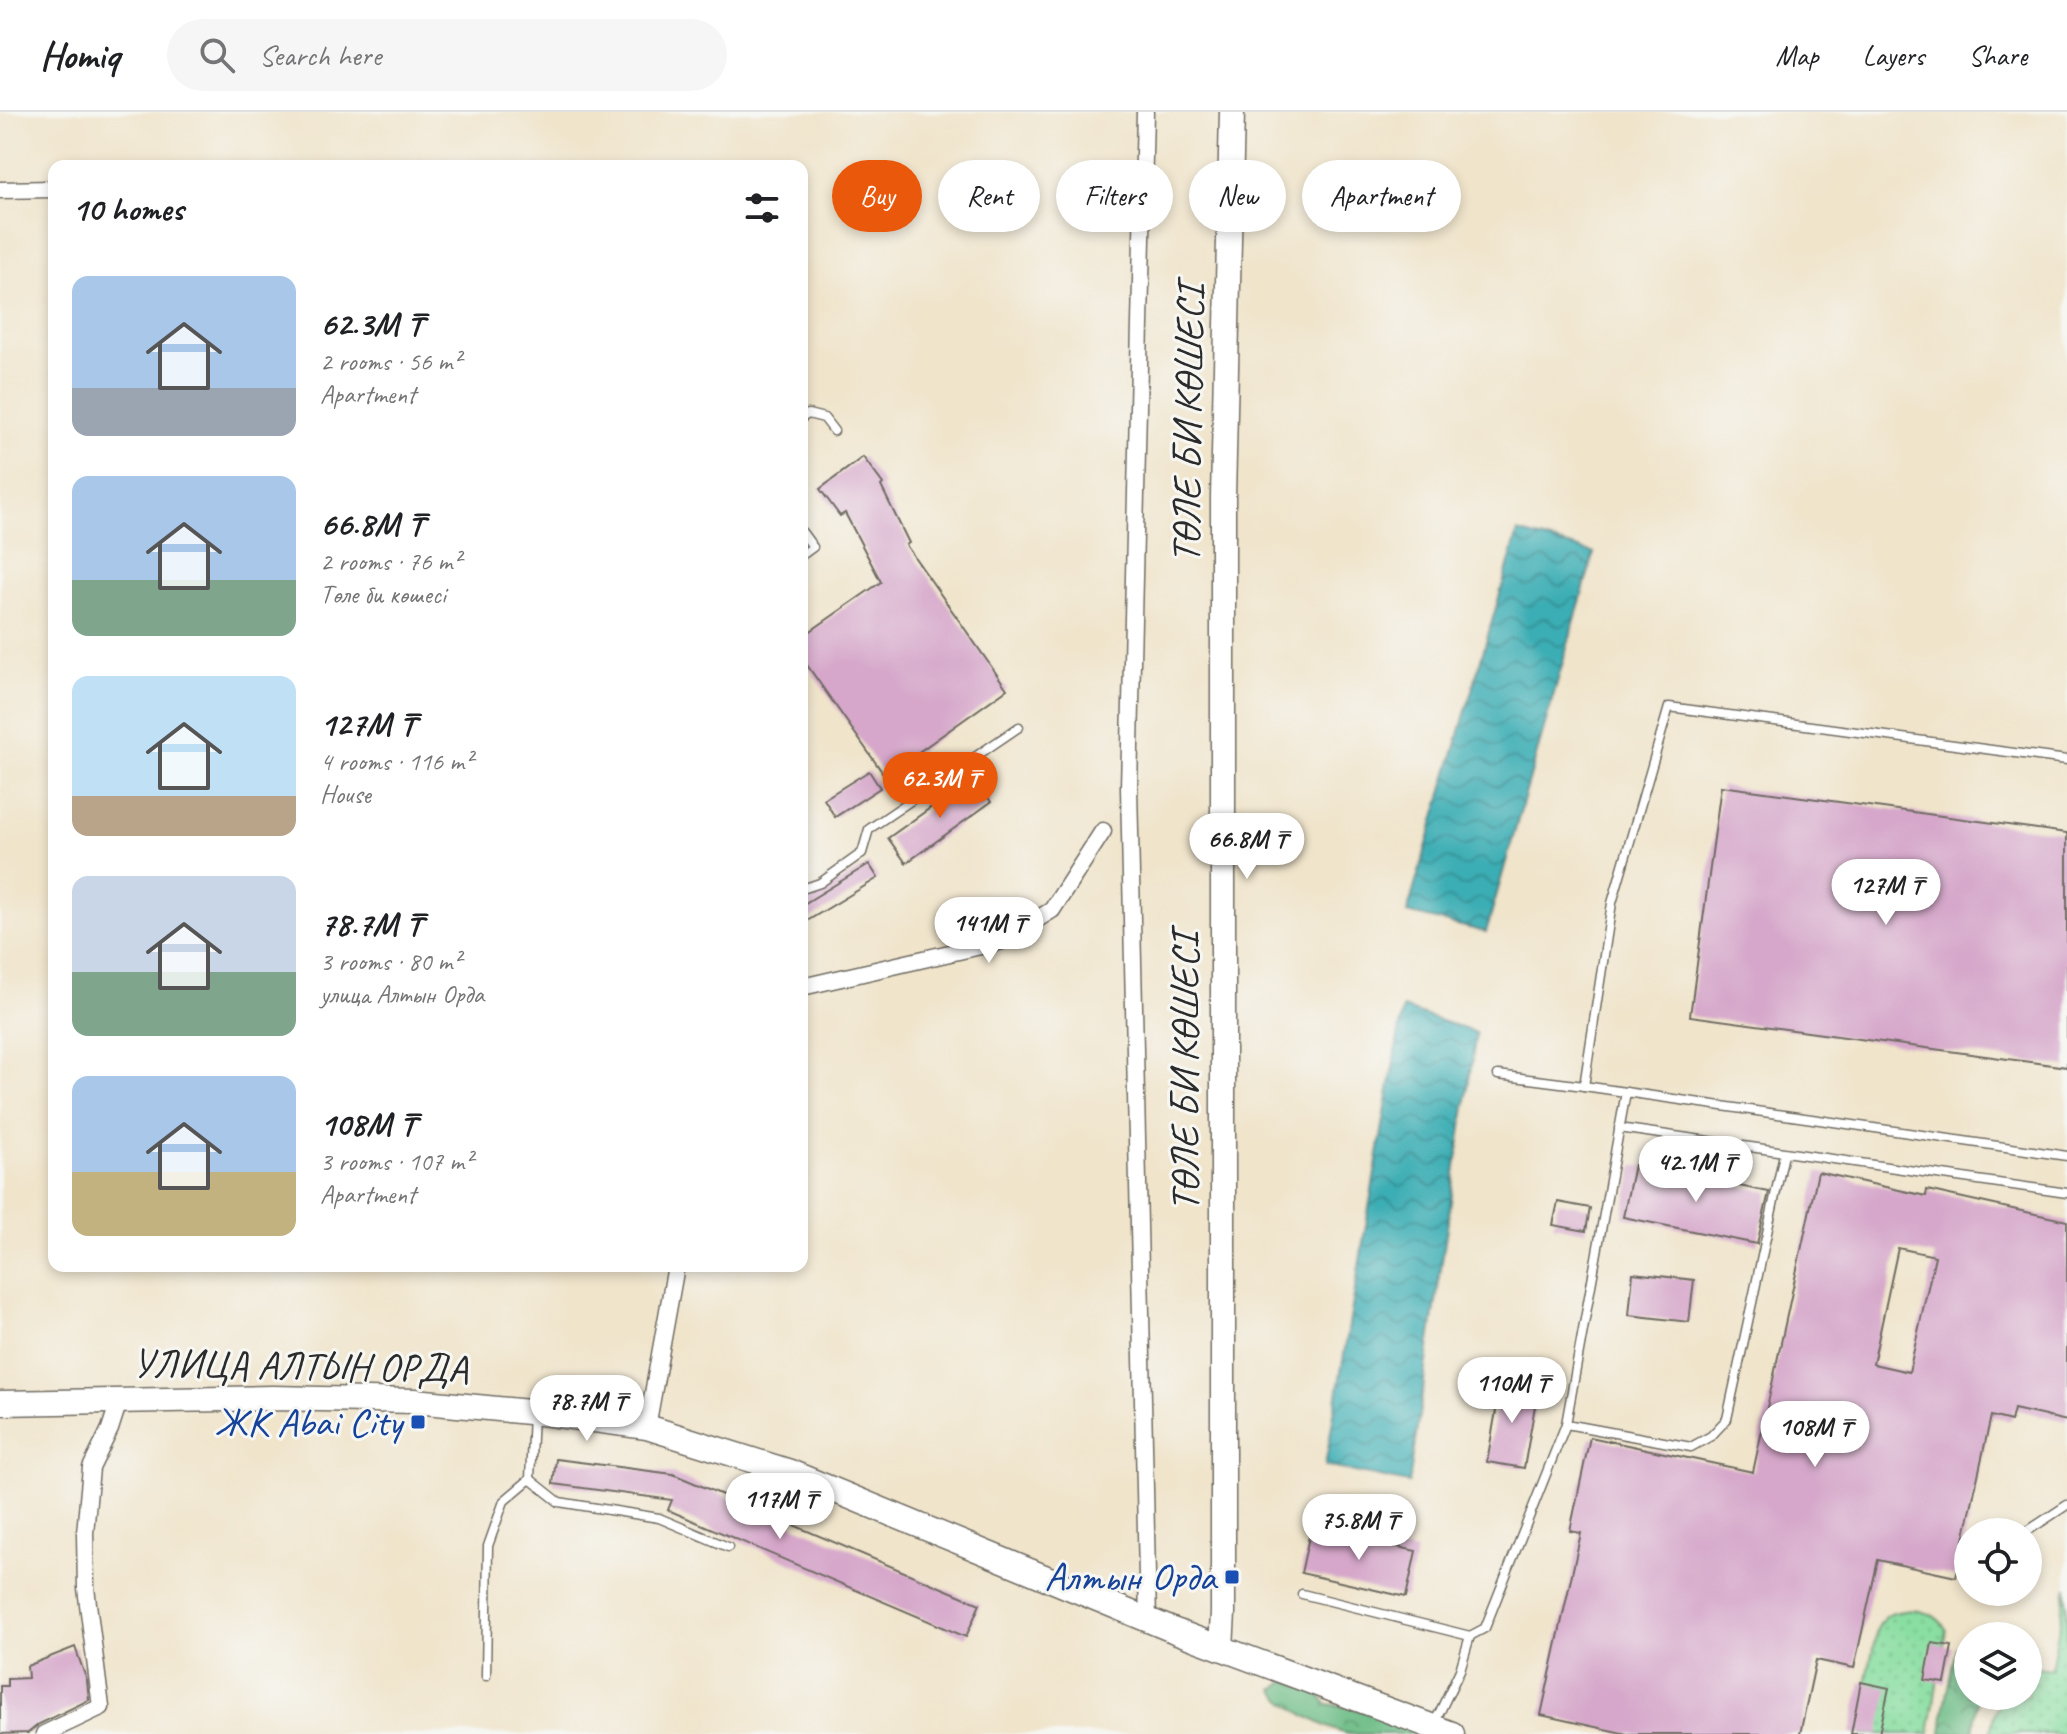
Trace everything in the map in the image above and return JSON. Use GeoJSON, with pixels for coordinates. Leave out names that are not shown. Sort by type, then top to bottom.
{"type":"FeatureCollection","features":[{"type":"Feature","properties":{"kind":"main road","name":"ТӨЛЕ БИ КӨШЕСІ"},"geometry":{"type":"LineString","coordinates":[[1221,1648],[1223,497],[1232,112]]}},
{"type":"Feature","properties":{"kind":"main road","name":"УЛИЦА АЛТЫН ОРДА"},"geometry":{"type":"LineString","coordinates":[[0,1402],[273,1398],[415,1401],[647,1427],[790,1472],[1148,1620],[1442,1731]]}},
{"type":"Feature","properties":{"kind":"street","name":"ТӨЛЕ БИ КӨШЕСІ"},"geometry":{"type":"LineString","coordinates":[[1145,112],[1129,788],[1148,1620]]}},
{"type":"Feature","properties":{"kind":"street"},"geometry":{"type":"LineString","coordinates":[[0,190],[48,189]]}},
{"type":"Feature","properties":{"kind":"street"},"geometry":{"type":"LineString","coordinates":[[808,986],[1002,941],[1052,910],[1103,831]]}},
{"type":"Feature","properties":{"kind":"street"},"geometry":{"type":"LineString","coordinates":[[647,1427],[675,1272]]}},
{"type":"Feature","properties":{"kind":"street"},"geometry":{"type":"LineString","coordinates":[[44,1734],[101,1707],[86,1588],[85,1533],[91,1468],[110,1429],[119,1401]]}},
{"type":"Feature","properties":{"kind":"lane"},"geometry":{"type":"LineString","coordinates":[[808,414],[824,418],[834,431]]}},
{"type":"Feature","properties":{"kind":"lane"},"geometry":{"type":"LineString","coordinates":[[1584,1086],[1612,903],[1669,707],[2067,760]]}},
{"type":"Feature","properties":{"kind":"lane"},"geometry":{"type":"LineString","coordinates":[[808,887],[820,883],[862,853],[869,829],[1019,727]]}},
{"type":"Feature","properties":{"kind":"lane"},"geometry":{"type":"LineString","coordinates":[[1498,1075],[2067,1156]]}},
{"type":"Feature","properties":{"kind":"lane"},"geometry":{"type":"LineString","coordinates":[[1302,1594],[1470,1636],[1485,1628],[1566,1424],[1626,1092]]}},
{"type":"Feature","properties":{"kind":"lane"},"geometry":{"type":"LineString","coordinates":[[1619,1128],[2067,1193]]}},
{"type":"Feature","properties":{"kind":"lane"},"geometry":{"type":"LineString","coordinates":[[1566,1424],[1691,1447],[1711,1436],[1727,1419],[1784,1154]]}},
{"type":"Feature","properties":{"kind":"lane"},"geometry":{"type":"LineString","coordinates":[[486,1676],[488,1546],[504,1501],[530,1479],[533,1412]]}},
{"type":"Feature","properties":{"kind":"lane"},"geometry":{"type":"LineString","coordinates":[[530,1479],[559,1502],[659,1518],[728,1547]]}},
{"type":"Feature","properties":{"kind":"lane"},"geometry":{"type":"LineString","coordinates":[[2042,1521],[2067,1505]]}},
{"type":"Feature","properties":{"kind":"lane"},"geometry":{"type":"LineString","coordinates":[[1442,1731],[1470,1636]]}},
{"type":"Feature","properties":{"kind":"green space"},"geometry":{"type":"Polygon","coordinates":[[[2067,1587],[2067,1734],[1990,1734],[1996,1710],[2042,1710],[2042,1668],[2051,1669],[2067,1587]]]}},
{"type":"Feature","properties":{"kind":"green space"},"geometry":{"type":"Polygon","coordinates":[[[1914,1610],[1933,1616],[1946,1629],[1929,1734],[1856,1734],[1877,1629],[1892,1614],[1914,1610]]]}},
{"type":"Feature","properties":{"kind":"green space"},"geometry":{"type":"Polygon","coordinates":[[[1954,1658],[1954,1710],[1976,1710],[1973,1732],[1941,1734],[1954,1658]]]}},
{"type":"Feature","properties":{"kind":"green space"},"geometry":{"type":"Polygon","coordinates":[[[1285,1681],[1316,1691],[1327,1704],[1350,1707],[1436,1734],[1348,1734],[1339,1731],[1318,1723],[1280,1697],[1274,1690],[1285,1681]]]}},
{"type":"Feature","properties":{"kind":"water"},"geometry":{"type":"Polygon","coordinates":[[[1518,532],[1594,553],[1486,932],[1407,913],[1518,532]]]}},
{"type":"Feature","properties":{"kind":"water"},"geometry":{"type":"Polygon","coordinates":[[[1403,1008],[1476,1033],[1409,1483],[1325,1466],[1403,1008]]]}},
{"type":"Feature","properties":{"kind":"building"},"geometry":{"type":"Polygon","coordinates":[[[863,457],[883,484],[881,486],[909,543],[906,545],[1007,689],[885,776],[808,667],[808,633],[881,582],[845,513],[840,516],[820,489],[863,457]]]}},
{"type":"Feature","properties":{"kind":"building"},"geometry":{"type":"Polygon","coordinates":[[[869,771],[880,788],[835,817],[824,799],[869,771]]]}},
{"type":"Feature","properties":{"kind":"building"},"geometry":{"type":"Polygon","coordinates":[[[974,777],[991,802],[906,863],[888,838],[974,777]]]}},
{"type":"Feature","properties":{"kind":"building"},"geometry":{"type":"Polygon","coordinates":[[[1721,786],[2067,833],[2067,1067],[1690,1016],[1721,786]]]}},
{"type":"Feature","properties":{"kind":"building"},"geometry":{"type":"Polygon","coordinates":[[[869,864],[878,878],[808,920],[808,901],[869,864]]]}},
{"type":"Feature","properties":{"kind":"building"},"geometry":{"type":"Polygon","coordinates":[[[1634,1165],[1769,1192],[1757,1244],[1623,1217],[1634,1165]]]}},
{"type":"Feature","properties":{"kind":"building"},"geometry":{"type":"Polygon","coordinates":[[[1818,1172],[1926,1196],[1927,1190],[2067,1221],[2067,1421],[2014,1409],[2011,1421],[1991,1416],[1969,1518],[1954,1518],[1954,1577],[1878,1560],[1854,1668],[1816,1660],[1800,1734],[1627,1734],[1541,1715],[1581,1533],[1570,1531],[1590,1437],[1753,1472],[1818,1172]],[[1898,1248],[1873,1364],[1909,1372],[1935,1256],[1898,1248]]]}},
{"type":"Feature","properties":{"kind":"building"},"geometry":{"type":"Polygon","coordinates":[[[1558,1202],[1590,1208],[1586,1231],[1553,1225],[1558,1202]]]}},
{"type":"Feature","properties":{"kind":"building"},"geometry":{"type":"Polygon","coordinates":[[[1633,1273],[1694,1280],[1689,1322],[1629,1315],[1633,1273]]]}},
{"type":"Feature","properties":{"kind":"building"},"geometry":{"type":"Polygon","coordinates":[[[1501,1382],[1538,1389],[1524,1468],[1487,1462],[1501,1382]]]}},
{"type":"Feature","properties":{"kind":"building"},"geometry":{"type":"Polygon","coordinates":[[[556,1459],[673,1474],[980,1604],[966,1637],[668,1510],[672,1500],[553,1484],[556,1459]]]}},
{"type":"Feature","properties":{"kind":"building"},"geometry":{"type":"Polygon","coordinates":[[[1311,1528],[1416,1551],[1406,1597],[1301,1573],[1311,1528]]]}},
{"type":"Feature","properties":{"kind":"building"},"geometry":{"type":"Polygon","coordinates":[[[1932,1643],[1952,1646],[1945,1683],[1925,1680],[1932,1643]]]}},
{"type":"Feature","properties":{"kind":"building"},"geometry":{"type":"Polygon","coordinates":[[[75,1647],[87,1681],[89,1700],[39,1724],[28,1733],[0,1734],[0,1686],[7,1686],[7,1679],[28,1678],[27,1666],[75,1647]]]}},
{"type":"Feature","properties":{"kind":"building"},"geometry":{"type":"Polygon","coordinates":[[[1861,1682],[1889,1688],[1879,1734],[1851,1734],[1861,1682]]]}},
{"type":"Feature","properties":{"kind":"place","name":"ЖК Abai City"},"geometry":{"type":"Point","coordinates":[418,1422]}},
{"type":"Feature","properties":{"kind":"place","name":"Алтын Орда"},"geometry":{"type":"Point","coordinates":[1232,1577]}}]}
